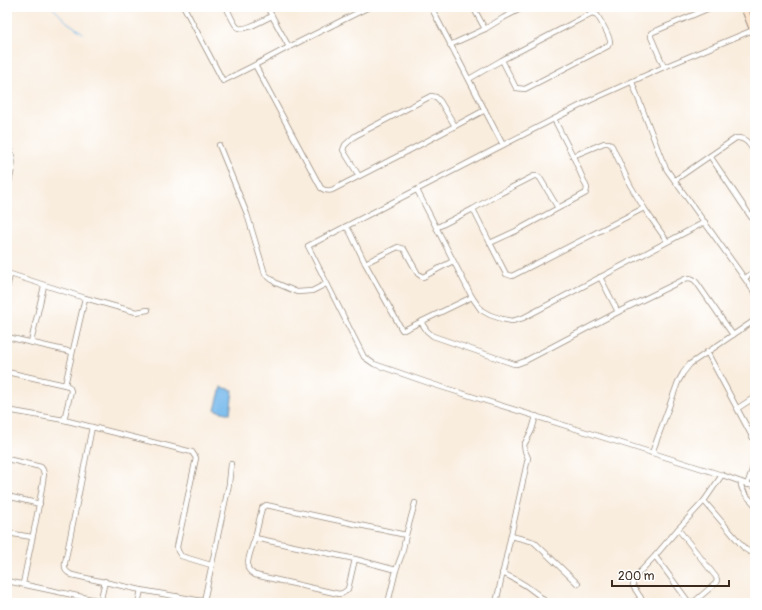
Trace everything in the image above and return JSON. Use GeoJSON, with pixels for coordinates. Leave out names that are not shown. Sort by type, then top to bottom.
{"type":"FeatureCollection","features":[{"type":"Feature","properties":{"kind":"street"},"geometry":{"type":"LineString","coordinates":[[184,7],[223,81],[368,7]]}},
{"type":"Feature","properties":{"kind":"street"},"geometry":{"type":"LineString","coordinates":[[226,7],[236,26],[240,29],[247,28],[272,16]]}},
{"type":"Feature","properties":{"kind":"street"},"geometry":{"type":"LineString","coordinates":[[268,7],[289,47]]}},
{"type":"Feature","properties":{"kind":"street"},"geometry":{"type":"LineString","coordinates":[[431,7],[503,145]]}},
{"type":"Feature","properties":{"kind":"street"},"geometry":{"type":"LineString","coordinates":[[473,7],[485,29]]}},
{"type":"Feature","properties":{"kind":"street"},"geometry":{"type":"LineString","coordinates":[[450,45],[485,29],[524,7]]}},
{"type":"Feature","properties":{"kind":"street"},"geometry":{"type":"LineString","coordinates":[[664,67],[651,37],[651,33],[712,7]]}},
{"type":"Feature","properties":{"kind":"street"},"geometry":{"type":"LineString","coordinates":[[744,7],[754,33],[664,67],[591,100],[308,246],[364,357],[370,362],[432,384],[652,453],[755,488]]}},
{"type":"Feature","properties":{"kind":"street"},"geometry":{"type":"LineString","coordinates":[[469,79],[502,60],[592,14],[597,15],[605,27],[610,41],[608,46],[525,89],[516,88],[502,60]]}},
{"type":"Feature","properties":{"kind":"street"},"geometry":{"type":"LineString","coordinates":[[255,65],[325,191],[332,190],[485,110]]}},
{"type":"Feature","properties":{"kind":"street"},"geometry":{"type":"LineString","coordinates":[[632,82],[662,160],[755,293]]}},
{"type":"Feature","properties":{"kind":"street"},"geometry":{"type":"LineString","coordinates":[[358,176],[343,150],[345,145],[355,136],[431,96],[436,97],[440,101],[455,126]]}},
{"type":"Feature","properties":{"kind":"street"},"geometry":{"type":"LineString","coordinates":[[490,243],[516,231],[586,193],[587,188],[554,119]]}},
{"type":"Feature","properties":{"kind":"street"},"geometry":{"type":"LineString","coordinates":[[675,180],[734,140],[740,138],[746,140],[755,153]]}},
{"type":"Feature","properties":{"kind":"street"},"geometry":{"type":"LineString","coordinates":[[573,156],[604,143],[610,143],[630,185],[667,241]]}},
{"type":"Feature","properties":{"kind":"street"},"geometry":{"type":"LineString","coordinates":[[219,145],[247,214],[265,274],[276,283],[297,292],[312,292],[326,284]]}},
{"type":"Feature","properties":{"kind":"street"},"geometry":{"type":"LineString","coordinates":[[7,146],[10,149],[13,161],[7,190]]}},
{"type":"Feature","properties":{"kind":"street"},"geometry":{"type":"LineString","coordinates":[[710,156],[751,217],[755,220]]}},
{"type":"Feature","properties":{"kind":"street"},"geometry":{"type":"LineString","coordinates":[[436,228],[534,176],[540,178],[558,208]]}},
{"type":"Feature","properties":{"kind":"street"},"geometry":{"type":"LineString","coordinates":[[417,190],[472,297],[485,313],[512,321],[523,318],[705,222]]}},
{"type":"Feature","properties":{"kind":"street"},"geometry":{"type":"LineString","coordinates":[[473,209],[506,274],[512,276],[644,208]]}},
{"type":"Feature","properties":{"kind":"street"},"geometry":{"type":"LineString","coordinates":[[345,227],[351,234],[365,263],[402,330],[472,297]]}},
{"type":"Feature","properties":{"kind":"street"},"geometry":{"type":"LineString","coordinates":[[365,263],[398,247],[401,247],[404,248],[418,274],[423,277],[453,261]]}},
{"type":"Feature","properties":{"kind":"street"},"geometry":{"type":"LineString","coordinates":[[745,278],[755,271]]}},
{"type":"Feature","properties":{"kind":"street"},"geometry":{"type":"LineString","coordinates":[[7,288],[9,274],[44,286],[136,312],[148,310]]}},
{"type":"Feature","properties":{"kind":"street"},"geometry":{"type":"LineString","coordinates":[[600,277],[618,312]]}},
{"type":"Feature","properties":{"kind":"street"},"geometry":{"type":"LineString","coordinates":[[421,322],[427,331],[433,336],[517,364],[618,312],[687,278],[690,278],[694,279],[698,283],[733,334]]}},
{"type":"Feature","properties":{"kind":"street"},"geometry":{"type":"LineString","coordinates":[[30,342],[44,286]]}},
{"type":"Feature","properties":{"kind":"street"},"geometry":{"type":"LineString","coordinates":[[65,385],[85,298]]}},
{"type":"Feature","properties":{"kind":"street"},"geometry":{"type":"LineString","coordinates":[[652,453],[678,382],[683,373],[690,364],[755,320]]}},
{"type":"Feature","properties":{"kind":"street"},"geometry":{"type":"LineString","coordinates":[[7,337],[72,352]]}},
{"type":"Feature","properties":{"kind":"street"},"geometry":{"type":"LineString","coordinates":[[707,352],[755,442]]}},
{"type":"Feature","properties":{"kind":"street"},"geometry":{"type":"LineString","coordinates":[[7,372],[69,386],[71,391],[64,420]]}},
{"type":"Feature","properties":{"kind":"street"},"geometry":{"type":"LineString","coordinates":[[738,408],[755,397]]}},
{"type":"Feature","properties":{"kind":"street"},"geometry":{"type":"LineString","coordinates":[[7,410],[64,420],[192,452],[196,458],[177,547],[181,556],[211,566]]}},
{"type":"Feature","properties":{"kind":"street"},"geometry":{"type":"LineString","coordinates":[[496,603],[528,458],[524,445],[532,430],[536,416]]}},
{"type":"Feature","properties":{"kind":"street"},"geometry":{"type":"LineString","coordinates":[[92,427],[64,567],[67,572],[72,575],[141,590],[213,603]]}},
{"type":"Feature","properties":{"kind":"street"},"geometry":{"type":"LineString","coordinates":[[7,459],[40,467],[44,474],[40,504],[23,584]]}},
{"type":"Feature","properties":{"kind":"street"},"geometry":{"type":"LineString","coordinates":[[747,485],[755,461]]}},
{"type":"Feature","properties":{"kind":"street"},"geometry":{"type":"LineString","coordinates":[[204,601],[229,484],[231,464]]}},
{"type":"Feature","properties":{"kind":"street"},"geometry":{"type":"LineString","coordinates":[[644,603],[633,586],[633,579],[704,502],[722,476]]}},
{"type":"Feature","properties":{"kind":"street"},"geometry":{"type":"LineString","coordinates":[[741,482],[741,487],[745,494],[755,505]]}},
{"type":"Feature","properties":{"kind":"street"},"geometry":{"type":"LineString","coordinates":[[7,496],[40,504]]}},
{"type":"Feature","properties":{"kind":"street"},"geometry":{"type":"LineString","coordinates":[[704,502],[745,549],[750,552],[755,550]]}},
{"type":"Feature","properties":{"kind":"street"},"geometry":{"type":"LineString","coordinates":[[388,603],[396,570],[402,554],[414,503]]}},
{"type":"Feature","properties":{"kind":"street"},"geometry":{"type":"LineString","coordinates":[[355,559],[348,589],[339,594],[255,575],[248,568],[262,508],[266,505],[406,535]]}},
{"type":"Feature","properties":{"kind":"street"},"geometry":{"type":"LineString","coordinates":[[655,556],[688,601],[695,601],[716,583],[716,577],[678,529]]}},
{"type":"Feature","properties":{"kind":"street"},"geometry":{"type":"LineString","coordinates":[[7,533],[32,537]]}},
{"type":"Feature","properties":{"kind":"street"},"geometry":{"type":"LineString","coordinates":[[511,536],[534,542],[578,584]]}},
{"type":"Feature","properties":{"kind":"street"},"geometry":{"type":"LineString","coordinates":[[255,538],[355,559],[396,570]]}},
{"type":"Feature","properties":{"kind":"street"},"geometry":{"type":"LineString","coordinates":[[502,573],[512,577],[534,591],[546,603]]}},
{"type":"Feature","properties":{"kind":"street"},"geometry":{"type":"LineString","coordinates":[[7,580],[101,602],[105,582]]}},
{"type":"Feature","properties":{"kind":"street"},"geometry":{"type":"LineString","coordinates":[[138,603],[141,590]]}},
{"type":"Feature","properties":{"kind":"street"},"geometry":{"type":"LineString","coordinates":[[174,603],[176,596]]}},
{"type":"Feature","properties":{"kind":"street"},"geometry":{"type":"LineString","coordinates":[[634,603],[641,598]]}},
{"type":"Feature","properties":{"kind":"water"},"geometry":{"type":"Polygon","coordinates":[[[221,387],[233,390],[230,414],[215,410],[221,387]]]}},
{"type":"Feature","properties":{"kind":"waterway"},"geometry":{"type":"LineString","coordinates":[[52,7],[67,22],[83,33]]}}]}
